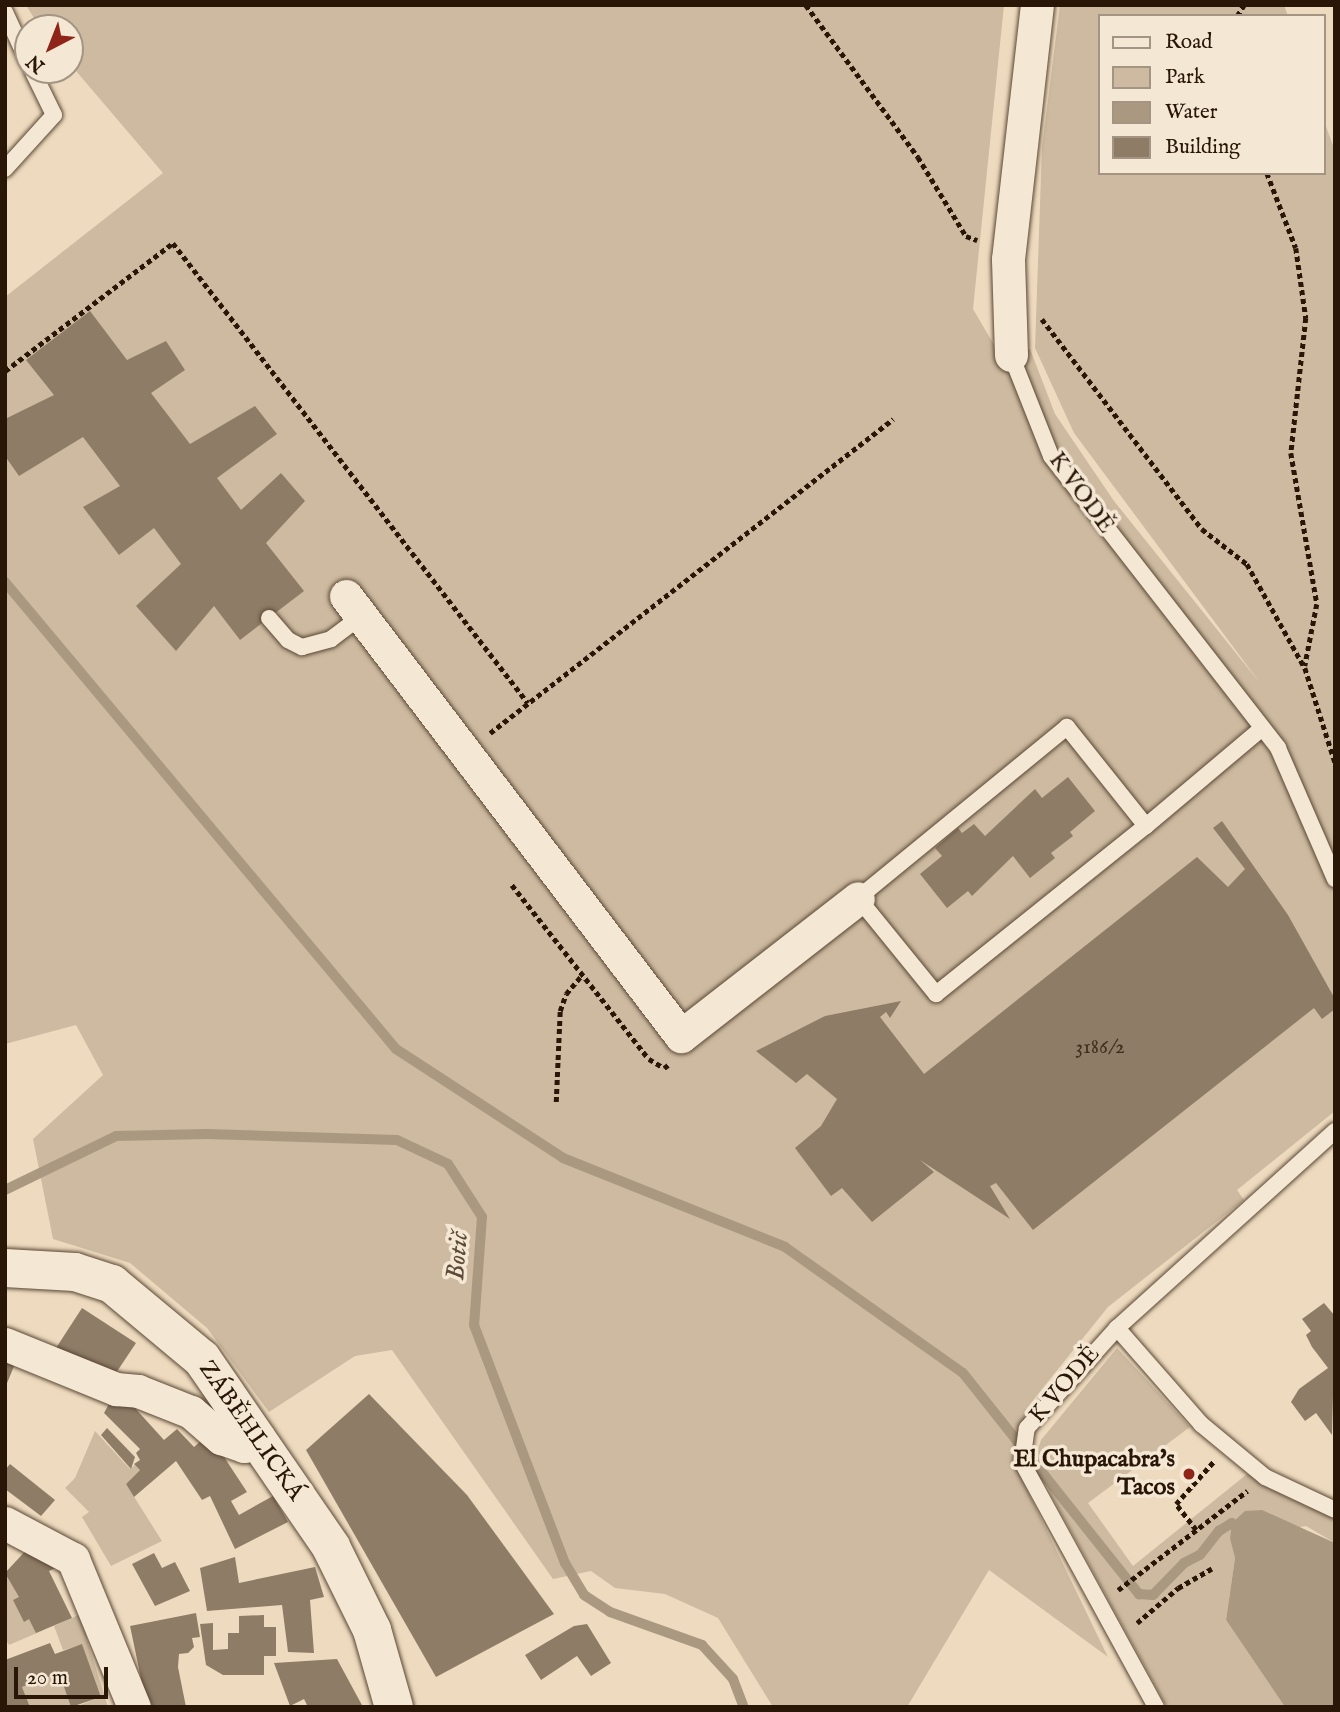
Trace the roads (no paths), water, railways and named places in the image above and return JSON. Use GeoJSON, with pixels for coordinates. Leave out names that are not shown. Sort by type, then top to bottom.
{"type":"FeatureCollection","features":[{"type":"Feature","properties":{"kind":"street","name":"K VODĚ"},"geometry":{"type":"LineString","coordinates":[[1010,355],[1008,259],[1037,5]]}},
{"type":"Feature","properties":{"kind":"street"},"geometry":{"type":"LineString","coordinates":[[354,606],[681,1036],[858,898]]}},
{"type":"Feature","properties":{"kind":"street","name":"ZÁBĚHLICKÁ"},"geometry":{"type":"LineString","coordinates":[[5,1268],[75,1272],[127,1294],[202,1359],[259,1437],[331,1547],[358,1598],[386,1667],[394,1707]]}},
{"type":"Feature","properties":{"kind":"street"},"geometry":{"type":"LineString","coordinates":[[5,1344],[116,1389],[138,1391],[191,1412],[221,1438],[244,1446],[259,1437]]}},
{"type":"Feature","properties":{"kind":"street"},"geometry":{"type":"LineString","coordinates":[[5,1523],[73,1559],[134,1707]]}},
{"type":"Feature","properties":{"kind":"lane"},"geometry":{"type":"LineString","coordinates":[[5,12],[14,32]]}},
{"type":"Feature","properties":{"kind":"lane"},"geometry":{"type":"LineString","coordinates":[[5,169],[54,115],[39,84]]}},
{"type":"Feature","properties":{"kind":"lane","name":"K VODĚ"},"geometry":{"type":"LineString","coordinates":[[1010,355],[1051,456],[1278,748],[1335,880]]}},
{"type":"Feature","properties":{"kind":"lane"},"geometry":{"type":"LineString","coordinates":[[269,618],[288,640],[302,647],[331,639],[354,606]]}},
{"type":"Feature","properties":{"kind":"lane"},"geometry":{"type":"LineString","coordinates":[[1146,826],[1067,727],[858,898],[936,994],[1146,826],[1261,729]]}},
{"type":"Feature","properties":{"kind":"lane","name":"K VODĚ"},"geometry":{"type":"LineString","coordinates":[[1156,1707],[1022,1462],[1027,1427],[1116,1328],[1335,1131]]}},
{"type":"Feature","properties":{"kind":"lane"},"geometry":{"type":"LineString","coordinates":[[1116,1328],[1201,1424],[1227,1446],[1265,1477],[1335,1510]]}},
{"type":"Feature","properties":{"kind":"water"},"geometry":{"type":"Polygon","coordinates":[[[1262,1510],[1335,1543],[1335,1707],[1285,1707],[1226,1620],[1235,1558],[1230,1539],[1232,1523],[1245,1511],[1262,1510]]]}},
{"type":"Feature","properties":{"kind":"waterway"},"geometry":{"type":"LineString","coordinates":[[5,582],[396,1049],[563,1158],[785,1247],[963,1373],[1139,1594],[1153,1595],[1184,1563],[1200,1555],[1219,1531],[1232,1523],[1239,1531]]}},
{"type":"Feature","properties":{"kind":"waterway","name":"Botič"},"geometry":{"type":"LineString","coordinates":[[5,1190],[116,1136],[206,1134],[397,1140],[448,1164],[482,1217],[474,1325],[565,1563],[584,1595],[610,1612],[702,1645],[733,1679],[744,1707]]}},
{"type":"Feature","properties":{"kind":"place","name":"El Chupacabra's Tacos"},"geometry":{"type":"Point","coordinates":[1189,1474]}}]}
